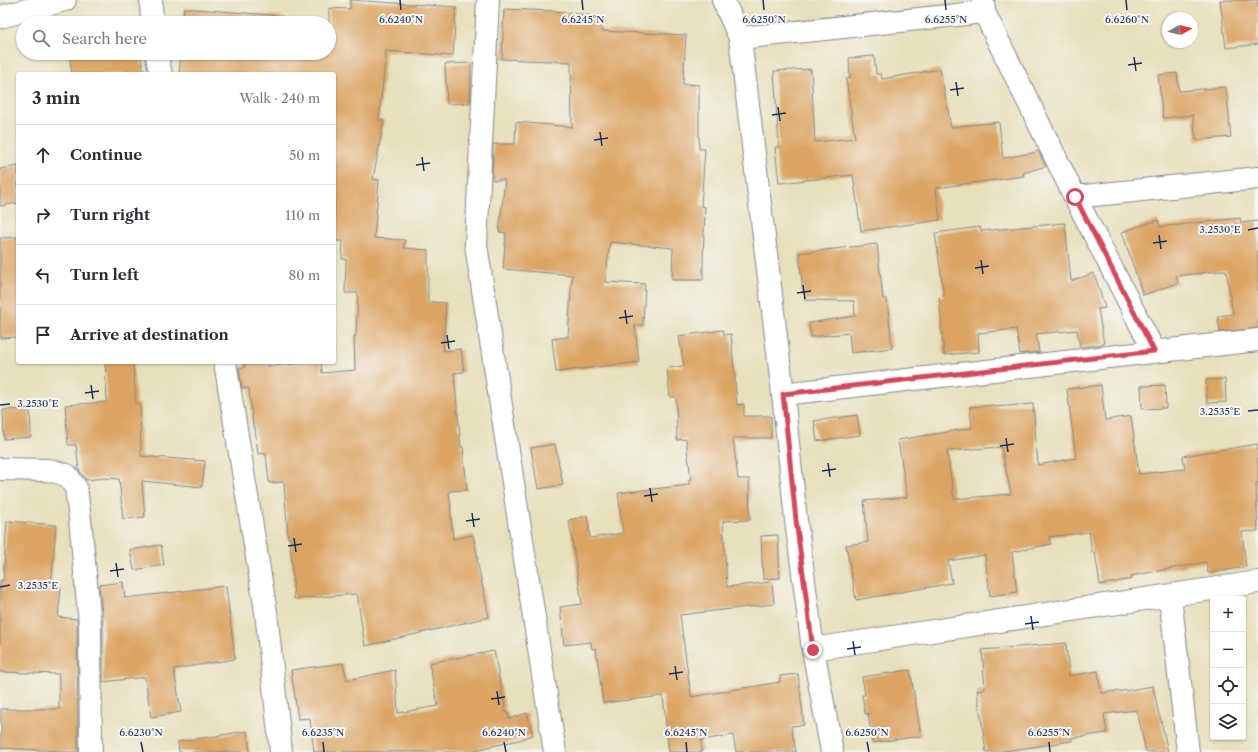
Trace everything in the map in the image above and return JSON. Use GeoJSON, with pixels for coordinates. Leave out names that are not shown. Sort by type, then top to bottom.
{"type":"FeatureCollection","features":[{"type":"Feature","properties":{"kind":"street"},"geometry":{"type":"LineString","coordinates":[[0,16],[65,0]]}},
{"type":"Feature","properties":{"kind":"street"},"geometry":{"type":"LineString","coordinates":[[151,0],[152,16]]}},
{"type":"Feature","properties":{"kind":"street"},"geometry":{"type":"LineString","coordinates":[[488,0],[476,245],[555,752]]}},
{"type":"Feature","properties":{"kind":"street"},"geometry":{"type":"LineString","coordinates":[[723,0],[740,38],[783,394],[796,520],[813,650],[832,752]]}},
{"type":"Feature","properties":{"kind":"street"},"geometry":{"type":"LineString","coordinates":[[740,38],[983,6],[1075,197],[1154,351]]}},
{"type":"Feature","properties":{"kind":"street"},"geometry":{"type":"LineString","coordinates":[[158,60],[161,72]]}},
{"type":"Feature","properties":{"kind":"street"},"geometry":{"type":"LineString","coordinates":[[1075,197],[1258,178]]}},
{"type":"Feature","properties":{"kind":"street"},"geometry":{"type":"LineString","coordinates":[[783,394],[1258,340]]}},
{"type":"Feature","properties":{"kind":"street"},"geometry":{"type":"LineString","coordinates":[[225,364],[266,612],[281,752]]}},
{"type":"Feature","properties":{"kind":"street"},"geometry":{"type":"LineString","coordinates":[[0,469],[48,470],[67,475],[76,488],[90,625],[91,752]]}},
{"type":"Feature","properties":{"kind":"street"},"geometry":{"type":"LineString","coordinates":[[813,650],[1258,582]]}},
{"type":"Feature","properties":{"kind":"street"},"geometry":{"type":"LineString","coordinates":[[1170,596],[1188,752]]}},
{"type":"Feature","properties":{"kind":"building"},"geometry":{"type":"Polygon","coordinates":[[[350,0],[456,7],[453,56],[386,51],[379,120],[384,120],[373,179],[379,180],[374,238],[405,240],[404,248],[428,250],[428,302],[446,303],[443,351],[461,349],[464,372],[454,373],[461,447],[463,447],[467,490],[449,491],[453,539],[473,535],[489,617],[365,646],[357,594],[294,599],[290,538],[288,538],[284,482],[269,483],[266,453],[258,454],[255,427],[253,427],[249,388],[242,388],[239,368],[245,367],[245,364],[268,364],[268,366],[321,364],[322,373],[355,370],[354,336],[356,336],[358,293],[345,293],[346,259],[342,259],[343,241],[336,241],[336,72],[179,72],[180,60],[336,60],[336,16],[329,16],[329,8],[350,9],[350,0]]]}},
{"type":"Feature","properties":{"kind":"building"},"geometry":{"type":"Polygon","coordinates":[[[1220,0],[1258,0],[1258,44],[1226,48],[1220,0]]]}},
{"type":"Feature","properties":{"kind":"building"},"geometry":{"type":"Polygon","coordinates":[[[184,8],[282,16],[183,16],[184,8]]]}},
{"type":"Feature","properties":{"kind":"building"},"geometry":{"type":"Polygon","coordinates":[[[504,9],[554,11],[603,17],[601,31],[686,35],[683,84],[699,85],[699,149],[705,149],[701,206],[705,207],[703,280],[672,280],[673,248],[610,242],[605,282],[645,284],[643,325],[635,325],[639,362],[556,372],[552,339],[568,337],[572,275],[503,269],[506,233],[499,232],[505,180],[492,180],[493,144],[515,144],[516,122],[572,127],[571,62],[502,59],[504,9]]]}},
{"type":"Feature","properties":{"kind":"building"},"geometry":{"type":"Polygon","coordinates":[[[874,56],[876,74],[881,74],[882,79],[940,69],[951,127],[999,122],[1003,158],[1038,151],[1046,166],[1023,173],[1024,176],[936,188],[940,220],[861,231],[853,175],[779,183],[775,147],[779,147],[774,71],[811,69],[815,142],[855,138],[846,79],[850,78],[849,58],[874,56]]]}},
{"type":"Feature","properties":{"kind":"building"},"geometry":{"type":"Polygon","coordinates":[[[70,60],[141,60],[144,72],[72,72],[70,60]]]}},
{"type":"Feature","properties":{"kind":"building"},"geometry":{"type":"Polygon","coordinates":[[[471,63],[470,103],[447,104],[445,64],[471,63]]]}},
{"type":"Feature","properties":{"kind":"building"},"geometry":{"type":"Polygon","coordinates":[[[1177,73],[1179,91],[1226,87],[1231,137],[1196,140],[1193,115],[1163,118],[1158,75],[1177,73]]]}},
{"type":"Feature","properties":{"kind":"building"},"geometry":{"type":"Polygon","coordinates":[[[16,166],[16,203],[0,206],[0,169],[16,166]]]}},
{"type":"Feature","properties":{"kind":"building"},"geometry":{"type":"Polygon","coordinates":[[[1240,218],[1241,223],[1258,221],[1258,328],[1220,332],[1218,316],[1233,314],[1226,270],[1176,276],[1178,283],[1143,295],[1122,232],[1158,220],[1160,227],[1240,218]]]}},
{"type":"Feature","properties":{"kind":"building"},"geometry":{"type":"Polygon","coordinates":[[[1065,223],[1071,281],[1094,273],[1105,308],[1098,309],[1104,344],[1080,347],[1077,330],[1036,334],[1039,352],[1020,354],[1016,329],[978,333],[979,352],[944,355],[939,297],[944,296],[935,233],[980,227],[981,231],[1065,223]]]}},
{"type":"Feature","properties":{"kind":"building"},"geometry":{"type":"Polygon","coordinates":[[[16,237],[16,337],[0,338],[0,238],[16,237]]]}},
{"type":"Feature","properties":{"kind":"building"},"geometry":{"type":"Polygon","coordinates":[[[877,244],[883,299],[887,299],[892,348],[851,353],[849,333],[811,337],[809,323],[855,316],[854,301],[805,300],[799,253],[877,244]]]}},
{"type":"Feature","properties":{"kind":"building"},"geometry":{"type":"Polygon","coordinates":[[[723,330],[724,335],[731,334],[737,405],[744,404],[744,416],[771,416],[771,438],[733,438],[738,479],[749,479],[750,520],[723,521],[727,587],[772,582],[774,604],[680,615],[691,697],[780,682],[780,676],[798,674],[804,725],[791,726],[796,752],[736,752],[733,735],[701,740],[702,752],[669,752],[663,696],[603,703],[596,648],[592,649],[591,642],[564,645],[560,607],[582,604],[569,520],[587,516],[590,538],[623,533],[618,493],[689,485],[689,480],[691,480],[686,439],[677,440],[676,397],[670,397],[667,368],[684,366],[679,336],[723,330]]]}},
{"type":"Feature","properties":{"kind":"building"},"geometry":{"type":"Polygon","coordinates":[[[105,364],[133,364],[136,404],[140,404],[141,456],[205,461],[202,487],[142,481],[145,517],[123,519],[119,479],[104,478],[86,480],[79,470],[76,445],[68,445],[65,405],[107,402],[105,364]]]}},
{"type":"Feature","properties":{"kind":"building"},"geometry":{"type":"Polygon","coordinates":[[[1225,379],[1226,402],[1207,403],[1206,380],[1225,379]]]}},
{"type":"Feature","properties":{"kind":"building"},"geometry":{"type":"Polygon","coordinates":[[[1101,385],[1105,420],[1131,416],[1139,474],[1185,469],[1183,456],[1258,444],[1258,483],[1256,483],[1258,531],[1242,532],[1246,567],[1208,573],[1206,562],[1131,576],[1132,579],[1100,585],[1095,552],[1092,553],[1089,532],[1049,537],[1051,544],[1012,552],[1017,592],[990,596],[985,555],[948,561],[952,583],[856,600],[846,545],[868,542],[864,501],[907,497],[898,440],[972,428],[970,407],[1033,404],[1038,465],[1076,458],[1067,389],[1101,385]],[[1001,447],[947,451],[954,499],[1011,494],[1001,447]]]}},
{"type":"Feature","properties":{"kind":"building"},"geometry":{"type":"Polygon","coordinates":[[[1165,385],[1166,408],[1142,409],[1141,386],[1165,385]]]}},
{"type":"Feature","properties":{"kind":"building"},"geometry":{"type":"Polygon","coordinates":[[[30,409],[31,437],[4,439],[3,410],[30,409]]]}},
{"type":"Feature","properties":{"kind":"building"},"geometry":{"type":"Polygon","coordinates":[[[857,415],[860,435],[817,441],[814,421],[857,415]]]}},
{"type":"Feature","properties":{"kind":"building"},"geometry":{"type":"Polygon","coordinates":[[[555,444],[563,485],[538,489],[531,448],[555,444]]]}},
{"type":"Feature","properties":{"kind":"building"},"geometry":{"type":"Polygon","coordinates":[[[7,521],[56,525],[51,587],[61,588],[58,617],[77,619],[78,752],[1,748],[1,709],[59,709],[59,674],[0,672],[0,580],[3,581],[7,521]]]}},
{"type":"Feature","properties":{"kind":"building"},"geometry":{"type":"Polygon","coordinates":[[[778,535],[780,578],[763,579],[761,536],[778,535]]]}},
{"type":"Feature","properties":{"kind":"building"},"geometry":{"type":"Polygon","coordinates":[[[161,545],[164,565],[134,570],[130,550],[161,545]]]}},
{"type":"Feature","properties":{"kind":"building"},"geometry":{"type":"Polygon","coordinates":[[[123,582],[125,598],[226,586],[235,659],[174,669],[181,712],[151,717],[145,677],[103,682],[103,621],[99,585],[123,582]]]}},
{"type":"Feature","properties":{"kind":"building"},"geometry":{"type":"Polygon","coordinates":[[[1066,643],[1069,676],[1098,671],[1101,693],[1153,686],[1168,752],[1146,752],[1137,710],[1104,714],[1107,733],[1071,738],[1072,741],[998,752],[986,752],[977,690],[985,689],[982,650],[1066,643]]]}},
{"type":"Feature","properties":{"kind":"building"},"geometry":{"type":"Polygon","coordinates":[[[494,651],[506,713],[508,713],[509,719],[527,713],[533,735],[523,739],[467,752],[314,752],[310,718],[298,719],[291,670],[343,663],[347,680],[395,670],[398,713],[438,706],[429,663],[494,651]]]}},
{"type":"Feature","properties":{"kind":"building"},"geometry":{"type":"Polygon","coordinates":[[[910,670],[921,736],[872,743],[868,713],[865,714],[862,695],[865,695],[862,677],[910,670]]]}},
{"type":"Feature","properties":{"kind":"building"},"geometry":{"type":"Polygon","coordinates":[[[247,731],[250,752],[179,752],[178,742],[247,731]]]}},
{"type":"Feature","properties":{"kind":"route"},"geometry":{"type":"LineString","coordinates":[[813,650],[796,520],[783,394],[1154,351],[1075,197]]}}]}
